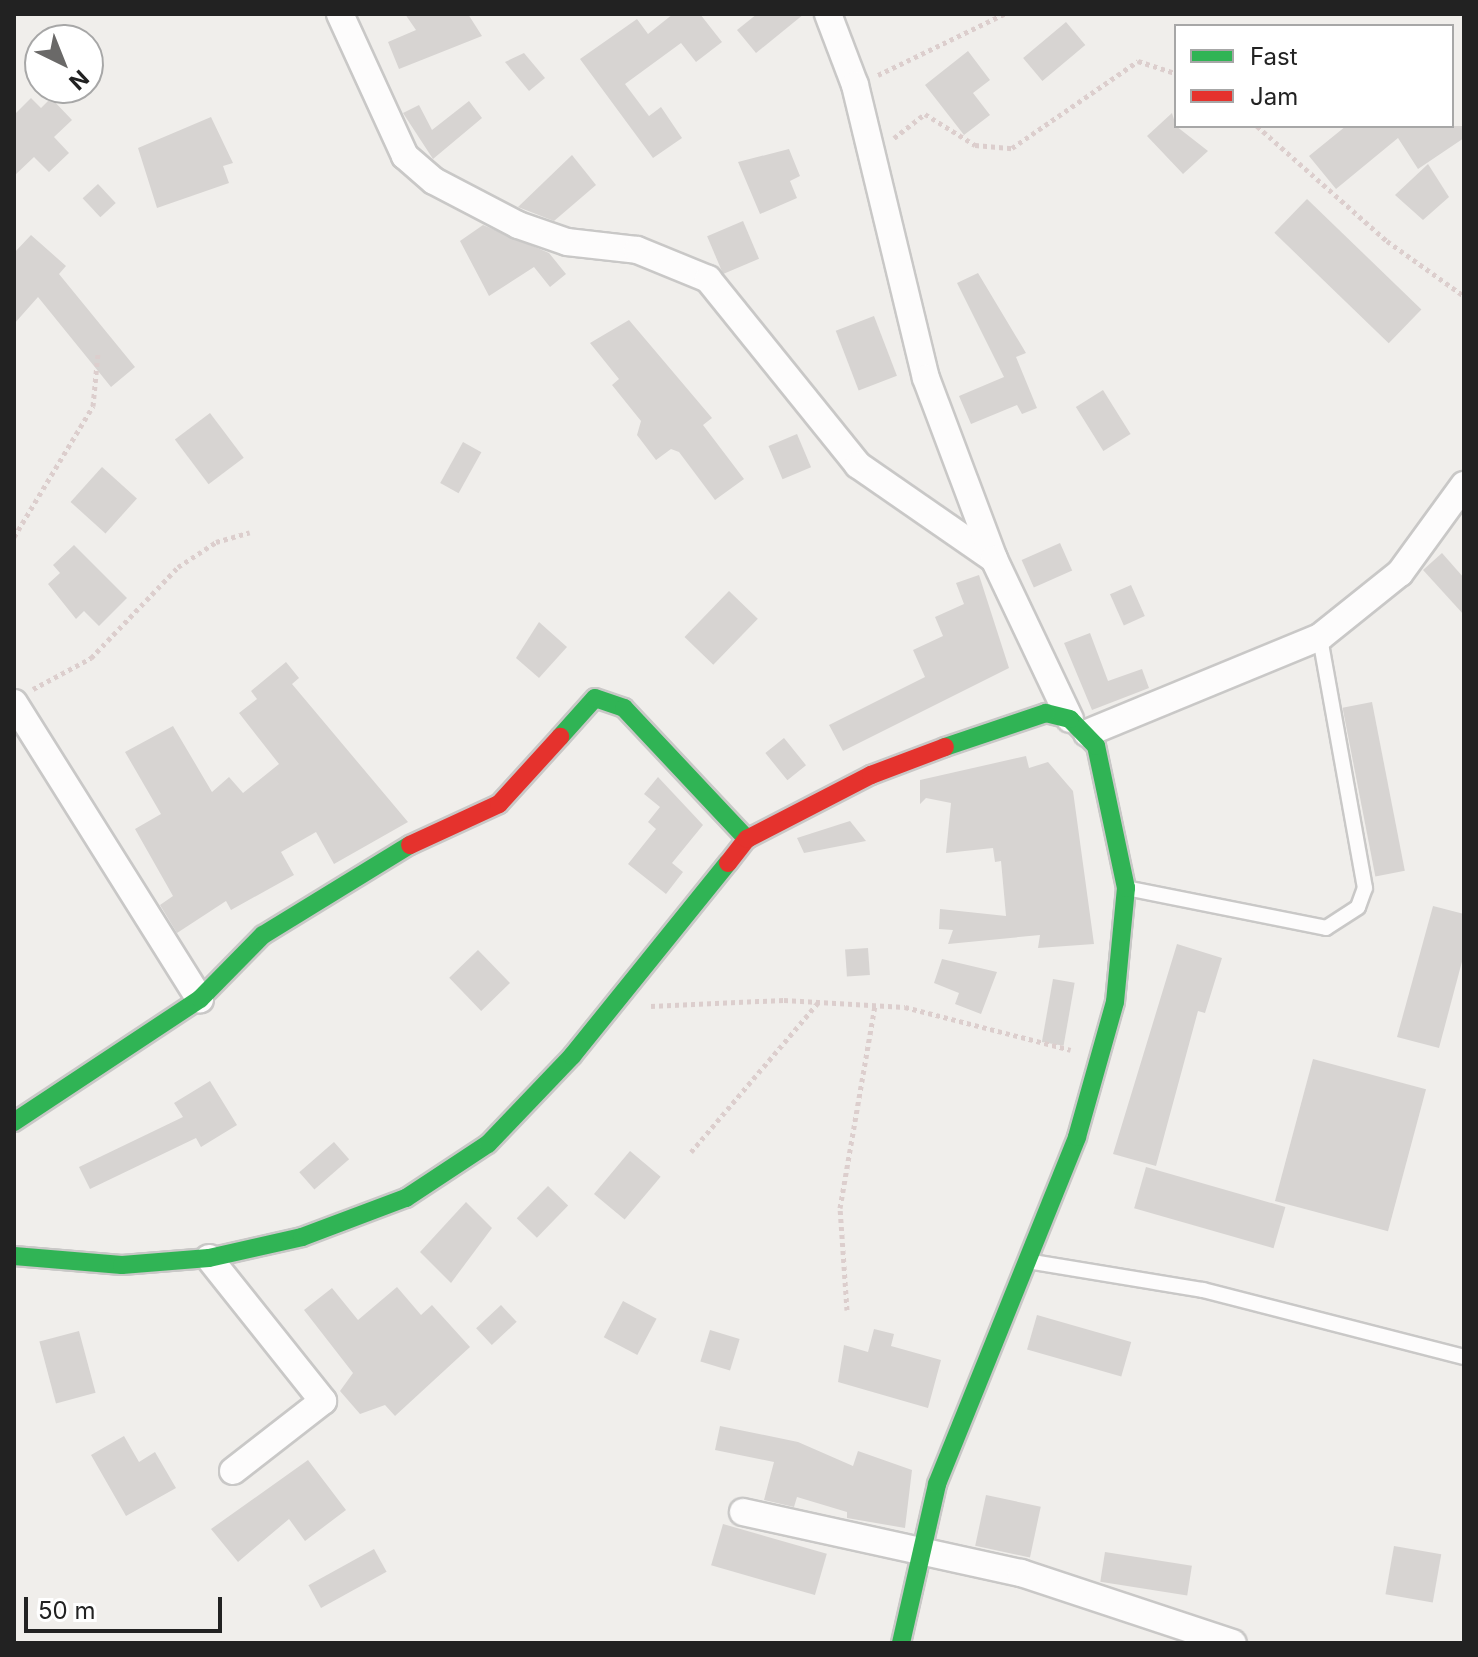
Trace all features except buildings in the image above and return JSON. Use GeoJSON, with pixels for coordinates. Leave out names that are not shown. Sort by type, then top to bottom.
{"type":"FeatureCollection","features":[{"type":"Feature","properties":{"kind":"street"},"geometry":{"type":"LineString","coordinates":[[340,14],[405,156],[434,181],[518,225],[567,242],[637,250],[708,279],[858,465],[994,559]]}},
{"type":"Feature","properties":{"kind":"street"},"geometry":{"type":"LineString","coordinates":[[828,14],[855,85],[870,158],[926,378],[994,559],[1078,726],[1096,746],[1126,888],[1115,1002],[1095,1057],[1077,1137],[937,1484],[901,1643]]}},
{"type":"Feature","properties":{"kind":"street"},"geometry":{"type":"LineString","coordinates":[[14,1256],[122,1265],[209,1258],[302,1237],[406,1198],[488,1144],[611,1006],[747,839],[871,775],[1014,721],[1046,713],[1078,726],[1320,637],[1400,573],[1464,485]]}},
{"type":"Feature","properties":{"kind":"street"},"geometry":{"type":"LineString","coordinates":[[20,697],[200,999]]}},
{"type":"Feature","properties":{"kind":"street"},"geometry":{"type":"LineString","coordinates":[[14,1122],[200,999],[263,935],[393,853],[499,804],[595,698],[624,708],[747,839]]}},
{"type":"Feature","properties":{"kind":"street"},"geometry":{"type":"LineString","coordinates":[[209,1258],[323,1401],[233,1471]]}},
{"type":"Feature","properties":{"kind":"street"},"geometry":{"type":"LineString","coordinates":[[743,1512],[1021,1573],[1233,1643]]}},
{"type":"Feature","properties":{"kind":"lane"},"geometry":{"type":"LineString","coordinates":[[1126,888],[1326,928],[1358,907],[1365,888],[1320,637]]}},
{"type":"Feature","properties":{"kind":"lane"},"geometry":{"type":"LineString","coordinates":[[1027,1261],[1203,1290],[1464,1357]]}},
{"type":"Feature","properties":{"kind":"path"},"geometry":{"type":"LineString","coordinates":[[855,85],[1004,14]]}},
{"type":"Feature","properties":{"kind":"path"},"geometry":{"type":"LineString","coordinates":[[870,158],[925,114],[975,145],[1012,148],[1138,61],[1174,72]]}},
{"type":"Feature","properties":{"kind":"path"},"geometry":{"type":"LineString","coordinates":[[1259,128],[1387,241],[1464,296]]}},
{"type":"Feature","properties":{"kind":"path"},"geometry":{"type":"LineString","coordinates":[[14,537],[93,406],[98,353]]}},
{"type":"Feature","properties":{"kind":"path"},"geometry":{"type":"LineString","coordinates":[[20,697],[91,658],[178,567],[216,542],[250,532]]}},
{"type":"Feature","properties":{"kind":"path"},"geometry":{"type":"LineString","coordinates":[[691,1152],[819,1002]]}},
{"type":"Feature","properties":{"kind":"path"},"geometry":{"type":"LineString","coordinates":[[611,1006],[819,1002],[875,1005],[1095,1057]]}},
{"type":"Feature","properties":{"kind":"path"},"geometry":{"type":"LineString","coordinates":[[847,1310],[840,1208],[875,1005]]}},
{"type":"Feature","properties":{"kind":"traffic: fast"},"geometry":{"type":"LineString","coordinates":[[560,737],[595,698],[624,708],[747,839]]}},
{"type":"Feature","properties":{"kind":"traffic: fast"},"geometry":{"type":"LineString","coordinates":[[901,1643],[937,1484],[1077,1137],[1115,1002],[1126,888],[1096,746],[1070,719],[1046,713],[945,747]]}},
{"type":"Feature","properties":{"kind":"traffic: fast"},"geometry":{"type":"LineString","coordinates":[[14,1122],[200,999],[263,935],[410,845]]}},
{"type":"Feature","properties":{"kind":"traffic: fast"},"geometry":{"type":"LineString","coordinates":[[14,1256],[122,1265],[209,1258],[302,1237],[406,1198],[488,1144],[572,1056],[728,863]]}},
{"type":"Feature","properties":{"kind":"traffic: jam"},"geometry":{"type":"LineString","coordinates":[[410,845],[499,804],[560,737]]}},
{"type":"Feature","properties":{"kind":"traffic: jam"},"geometry":{"type":"LineString","coordinates":[[728,863],[747,839],[871,775],[945,747]]}}]}
